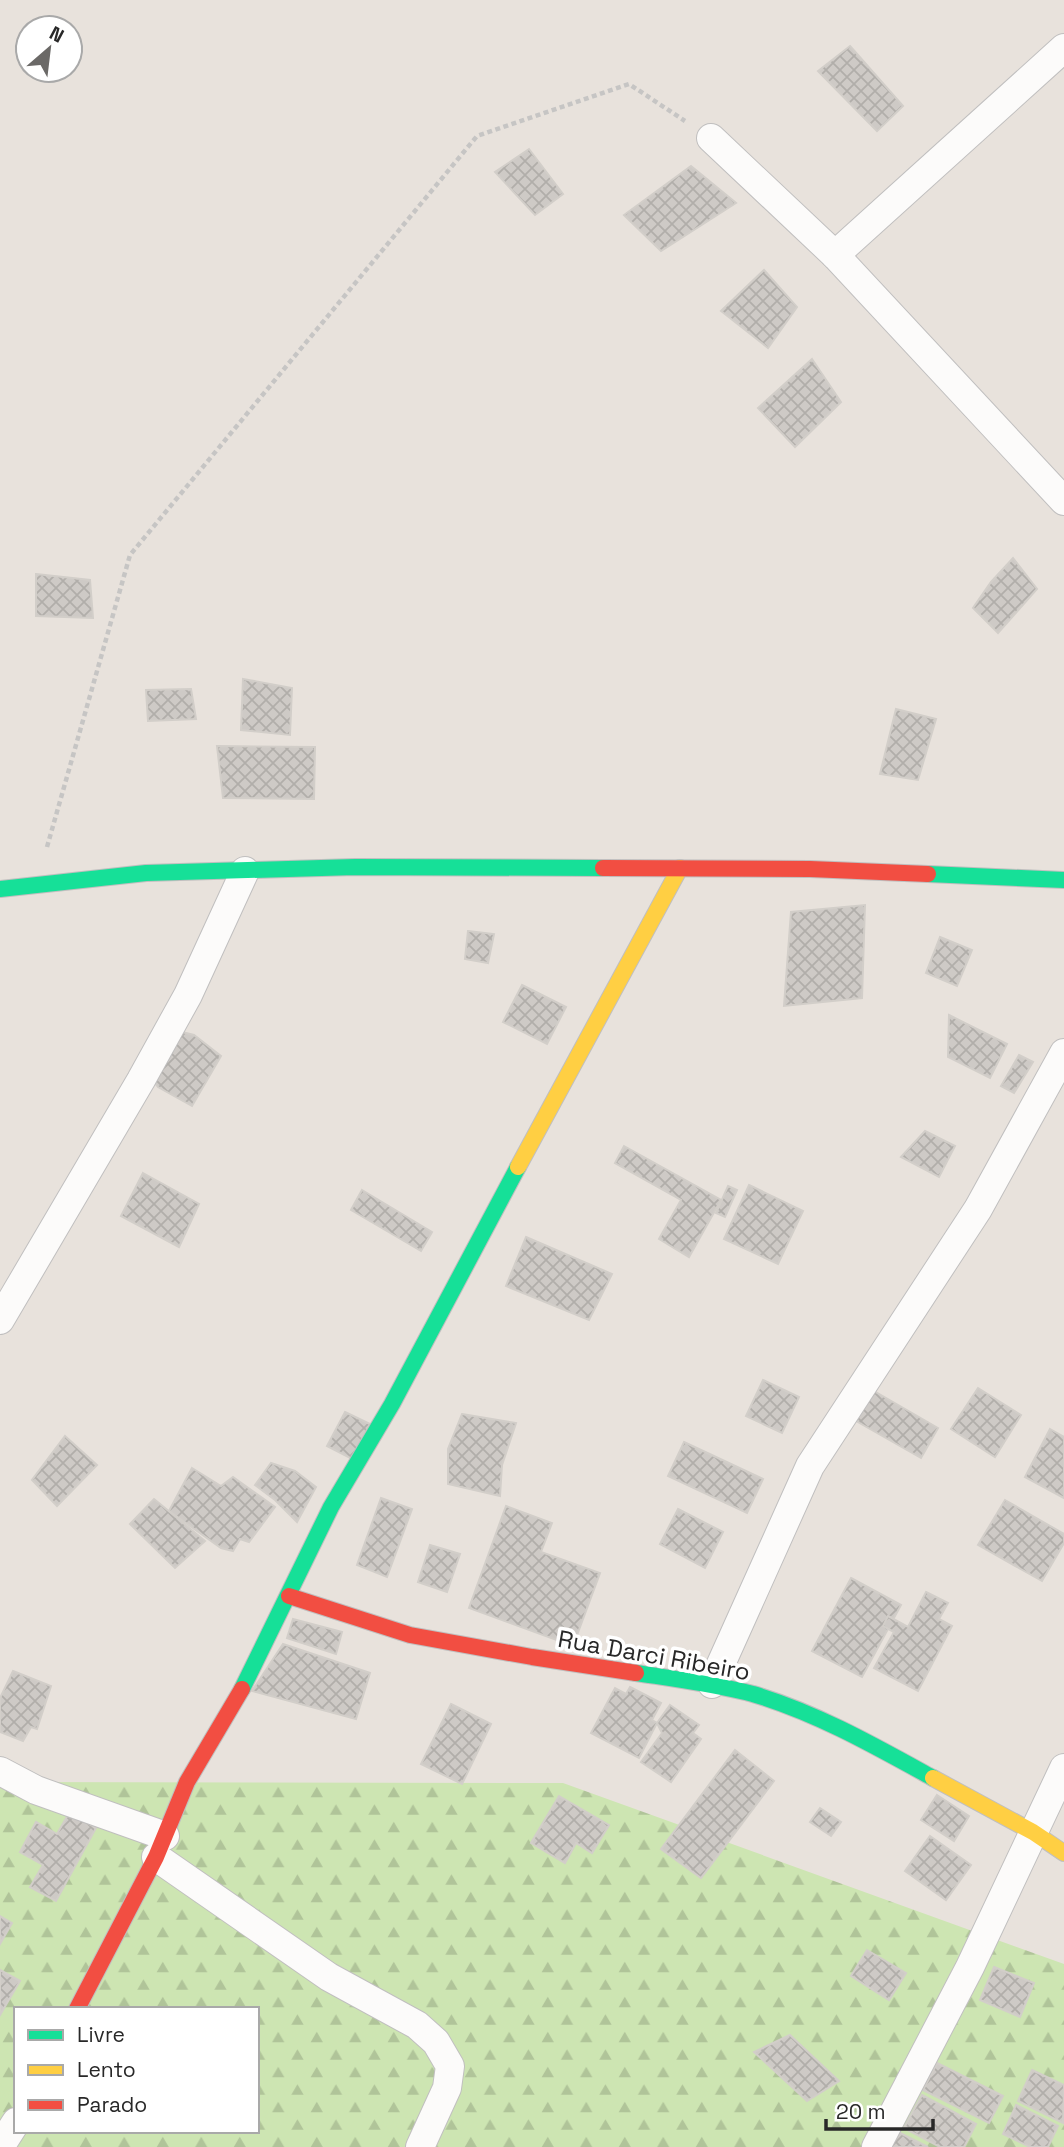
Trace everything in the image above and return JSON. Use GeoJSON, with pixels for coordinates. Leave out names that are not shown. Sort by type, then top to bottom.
{"type":"FeatureCollection","features":[{"type":"Feature","properties":{"kind":"street"},"geometry":{"type":"LineString","coordinates":[[835,255],[1064,48]]}},
{"type":"Feature","properties":{"kind":"street"},"geometry":{"type":"LineString","coordinates":[[711,138],[835,255],[1064,501]]}},
{"type":"Feature","properties":{"kind":"street"},"geometry":{"type":"LineString","coordinates":[[0,889],[146,873],[355,867],[810,869],[1064,880]]}},
{"type":"Feature","properties":{"kind":"street"},"geometry":{"type":"LineString","coordinates":[[78,2007],[161,1846],[187,1782],[230,1711],[331,1507],[392,1404],[680,868]]}},
{"type":"Feature","properties":{"kind":"street"},"geometry":{"type":"LineString","coordinates":[[0,1320],[188,995],[245,871]]}},
{"type":"Feature","properties":{"kind":"street"},"geometry":{"type":"LineString","coordinates":[[712,1684],[810,1466],[978,1209],[1064,1053]]}},
{"type":"Feature","properties":{"kind":"street","name":"Rua Darci Ribeiro"},"geometry":{"type":"LineString","coordinates":[[289,1596],[410,1635],[532,1657],[712,1684],[755,1695],[810,1715],[860,1738],[1033,1832],[1064,1853]]}},
{"type":"Feature","properties":{"kind":"street"},"geometry":{"type":"LineString","coordinates":[[876,2147],[970,1967],[1064,1768]]}},
{"type":"Feature","properties":{"kind":"street"},"geometry":{"type":"LineString","coordinates":[[0,1771],[161,1846],[329,1977],[417,2025],[436,2042],[450,2067],[447,2088],[420,2147]]}},
{"type":"Feature","properties":{"kind":"street"},"geometry":{"type":"LineString","coordinates":[[1,2147],[14,2125]]}},
{"type":"Feature","properties":{"kind":"path"},"geometry":{"type":"LineString","coordinates":[[36,885],[130,555],[477,136],[629,83],[711,138]]}},
{"type":"Feature","properties":{"kind":"green space"},"geometry":{"type":"Polygon","coordinates":[[[0,1782],[563,1783],[1064,1964],[1064,2147],[0,2147],[0,1782]]]}},
{"type":"Feature","properties":{"kind":"building"},"geometry":{"type":"Polygon","coordinates":[[[850,46],[903,106],[877,131],[818,71],[850,46]]]}},
{"type":"Feature","properties":{"kind":"building"},"geometry":{"type":"Polygon","coordinates":[[[529,149],[563,194],[535,215],[495,172],[529,149]]]}},
{"type":"Feature","properties":{"kind":"building"},"geometry":{"type":"Polygon","coordinates":[[[691,166],[736,203],[661,251],[624,215],[691,166]]]}},
{"type":"Feature","properties":{"kind":"building"},"geometry":{"type":"Polygon","coordinates":[[[764,270],[797,307],[768,348],[721,311],[764,270]]]}},
{"type":"Feature","properties":{"kind":"building"},"geometry":{"type":"Polygon","coordinates":[[[812,359],[841,402],[795,447],[758,408],[812,359]]]}},
{"type":"Feature","properties":{"kind":"building"},"geometry":{"type":"Polygon","coordinates":[[[1013,558],[1037,589],[998,633],[973,608],[991,582],[1013,558]]]}},
{"type":"Feature","properties":{"kind":"building"},"geometry":{"type":"Polygon","coordinates":[[[36,574],[90,580],[93,618],[36,616],[36,574]]]}},
{"type":"Feature","properties":{"kind":"building"},"geometry":{"type":"Polygon","coordinates":[[[243,679],[292,688],[290,735],[241,730],[243,679]]]}},
{"type":"Feature","properties":{"kind":"building"},"geometry":{"type":"Polygon","coordinates":[[[191,689],[196,719],[148,721],[146,690],[191,689]]]}},
{"type":"Feature","properties":{"kind":"building"},"geometry":{"type":"Polygon","coordinates":[[[896,709],[936,719],[918,780],[880,774],[896,709]]]}},
{"type":"Feature","properties":{"kind":"building"},"geometry":{"type":"Polygon","coordinates":[[[217,746],[315,747],[314,799],[223,798],[217,746]]]}},
{"type":"Feature","properties":{"kind":"building"},"geometry":{"type":"Polygon","coordinates":[[[865,905],[862,998],[784,1006],[791,912],[865,905]]]}},
{"type":"Feature","properties":{"kind":"building"},"geometry":{"type":"Polygon","coordinates":[[[468,931],[494,934],[488,963],[465,959],[468,931]]]}},
{"type":"Feature","properties":{"kind":"building"},"geometry":{"type":"Polygon","coordinates":[[[940,937],[972,950],[957,986],[926,973],[940,937]]]}},
{"type":"Feature","properties":{"kind":"building"},"geometry":{"type":"Polygon","coordinates":[[[522,985],[566,1007],[547,1044],[503,1022],[522,985]]]}},
{"type":"Feature","properties":{"kind":"building"},"geometry":{"type":"Polygon","coordinates":[[[949,1015],[1007,1044],[990,1078],[948,1057],[949,1015]]]}},
{"type":"Feature","properties":{"kind":"building"},"geometry":{"type":"Polygon","coordinates":[[[174,1030],[194,1035],[221,1056],[192,1106],[158,1087],[149,1076],[174,1030]]]}},
{"type":"Feature","properties":{"kind":"building"},"geometry":{"type":"Polygon","coordinates":[[[1019,1055],[1033,1062],[1014,1093],[1001,1086],[1019,1055]]]}},
{"type":"Feature","properties":{"kind":"building"},"geometry":{"type":"Polygon","coordinates":[[[925,1131],[955,1146],[939,1177],[901,1157],[925,1131]]]}},
{"type":"Feature","properties":{"kind":"building"},"geometry":{"type":"Polygon","coordinates":[[[624,1146],[721,1200],[689,1257],[659,1239],[681,1200],[615,1163],[624,1146]]]}},
{"type":"Feature","properties":{"kind":"building"},"geometry":{"type":"Polygon","coordinates":[[[143,1173],[199,1204],[179,1247],[121,1216],[143,1173]]]}},
{"type":"Feature","properties":{"kind":"building"},"geometry":{"type":"Polygon","coordinates":[[[749,1185],[803,1211],[778,1264],[724,1239],[749,1185]]]}},
{"type":"Feature","properties":{"kind":"building"},"geometry":{"type":"Polygon","coordinates":[[[728,1186],[737,1190],[725,1217],[716,1213],[728,1186]]]}},
{"type":"Feature","properties":{"kind":"building"},"geometry":{"type":"Polygon","coordinates":[[[362,1190],[432,1232],[421,1251],[351,1210],[362,1190]]]}},
{"type":"Feature","properties":{"kind":"building"},"geometry":{"type":"Polygon","coordinates":[[[526,1237],[612,1274],[589,1320],[506,1286],[526,1237]]]}},
{"type":"Feature","properties":{"kind":"building"},"geometry":{"type":"Polygon","coordinates":[[[763,1380],[799,1397],[782,1433],[746,1416],[763,1380]]]}},
{"type":"Feature","properties":{"kind":"building"},"geometry":{"type":"Polygon","coordinates":[[[978,1388],[1021,1415],[995,1457],[951,1429],[978,1388]]]}},
{"type":"Feature","properties":{"kind":"building"},"geometry":{"type":"Polygon","coordinates":[[[874,1391],[938,1428],[921,1458],[856,1421],[874,1391]]]}},
{"type":"Feature","properties":{"kind":"building"},"geometry":{"type":"Polygon","coordinates":[[[345,1412],[370,1424],[352,1459],[327,1446],[345,1412]]]}},
{"type":"Feature","properties":{"kind":"building"},"geometry":{"type":"Polygon","coordinates":[[[462,1414],[516,1423],[502,1465],[500,1496],[448,1484],[448,1449],[462,1414]]]}},
{"type":"Feature","properties":{"kind":"building"},"geometry":{"type":"Polygon","coordinates":[[[1050,1429],[1064,1437],[1064,1498],[1025,1477],[1050,1429]]]}},
{"type":"Feature","properties":{"kind":"building"},"geometry":{"type":"Polygon","coordinates":[[[65,1436],[97,1465],[57,1506],[32,1480],[65,1436]]]}},
{"type":"Feature","properties":{"kind":"building"},"geometry":{"type":"Polygon","coordinates":[[[684,1442],[763,1479],[747,1513],[668,1476],[684,1442]]]}},
{"type":"Feature","properties":{"kind":"building"},"geometry":{"type":"Polygon","coordinates":[[[271,1463],[295,1471],[316,1487],[297,1522],[255,1485],[271,1463]]]}},
{"type":"Feature","properties":{"kind":"building"},"geometry":{"type":"Polygon","coordinates":[[[192,1468],[221,1486],[233,1477],[275,1507],[249,1542],[240,1539],[233,1551],[221,1548],[169,1511],[192,1468]]]}},
{"type":"Feature","properties":{"kind":"building"},"geometry":{"type":"Polygon","coordinates":[[[381,1498],[412,1509],[387,1577],[357,1565],[381,1498]]]}},
{"type":"Feature","properties":{"kind":"building"},"geometry":{"type":"Polygon","coordinates":[[[154,1499],[205,1541],[175,1568],[130,1524],[154,1499]]]}},
{"type":"Feature","properties":{"kind":"building"},"geometry":{"type":"Polygon","coordinates":[[[1005,1500],[1064,1534],[1064,1543],[1042,1581],[978,1545],[1005,1500]]]}},
{"type":"Feature","properties":{"kind":"building"},"geometry":{"type":"Polygon","coordinates":[[[506,1506],[552,1523],[541,1552],[600,1573],[573,1646],[469,1608],[506,1506]]]}},
{"type":"Feature","properties":{"kind":"building"},"geometry":{"type":"Polygon","coordinates":[[[678,1509],[723,1532],[705,1568],[660,1544],[678,1509]]]}},
{"type":"Feature","properties":{"kind":"building"},"geometry":{"type":"Polygon","coordinates":[[[430,1545],[460,1554],[447,1592],[418,1582],[430,1545]]]}},
{"type":"Feature","properties":{"kind":"building"},"geometry":{"type":"Polygon","coordinates":[[[851,1578],[901,1605],[862,1677],[812,1651],[851,1578]]]}},
{"type":"Feature","properties":{"kind":"building"},"geometry":{"type":"Polygon","coordinates":[[[926,1592],[948,1603],[939,1619],[952,1626],[918,1691],[874,1668],[894,1632],[883,1626],[888,1616],[908,1627],[926,1592]]]}},
{"type":"Feature","properties":{"kind":"building"},"geometry":{"type":"Polygon","coordinates":[[[293,1619],[342,1632],[336,1654],[287,1638],[293,1619]]]}},
{"type":"Feature","properties":{"kind":"building"},"geometry":{"type":"Polygon","coordinates":[[[283,1644],[370,1673],[356,1719],[252,1691],[283,1644]]]}},
{"type":"Feature","properties":{"kind":"building"},"geometry":{"type":"Polygon","coordinates":[[[13,1671],[51,1686],[37,1729],[31,1727],[23,1741],[0,1732],[0,1698],[13,1671]]]}},
{"type":"Feature","properties":{"kind":"building"},"geometry":{"type":"Polygon","coordinates":[[[630,1687],[661,1703],[652,1720],[657,1723],[639,1758],[591,1733],[615,1688],[626,1694],[630,1687]]]}},
{"type":"Feature","properties":{"kind":"building"},"geometry":{"type":"Polygon","coordinates":[[[451,1704],[491,1724],[462,1784],[421,1764],[451,1704]]]}},
{"type":"Feature","properties":{"kind":"building"},"geometry":{"type":"Polygon","coordinates":[[[670,1705],[699,1725],[693,1733],[701,1739],[671,1782],[641,1762],[662,1733],[657,1723],[670,1705]]]}},
{"type":"Feature","properties":{"kind":"building"},"geometry":{"type":"Polygon","coordinates":[[[735,1750],[774,1781],[701,1878],[661,1849],[735,1750]]]}},
{"type":"Feature","properties":{"kind":"building"},"geometry":{"type":"Polygon","coordinates":[[[937,1795],[969,1816],[954,1841],[921,1820],[937,1795]]]}},
{"type":"Feature","properties":{"kind":"building"},"geometry":{"type":"Polygon","coordinates":[[[559,1796],[609,1825],[592,1853],[576,1843],[565,1863],[531,1843],[559,1796]]]}},
{"type":"Feature","properties":{"kind":"building"},"geometry":{"type":"Polygon","coordinates":[[[820,1808],[841,1822],[831,1836],[810,1822],[820,1808]]]}},
{"type":"Feature","properties":{"kind":"building"},"geometry":{"type":"Polygon","coordinates":[[[69,1813],[96,1828],[56,1901],[30,1887],[43,1865],[20,1852],[36,1822],[57,1834],[69,1813]]]}},
{"type":"Feature","properties":{"kind":"building"},"geometry":{"type":"Polygon","coordinates":[[[930,1836],[971,1865],[946,1900],[905,1871],[930,1836]]]}},
{"type":"Feature","properties":{"kind":"building"},"geometry":{"type":"Polygon","coordinates":[[[0,1916],[12,1923],[0,1944],[0,1916]]]}},
{"type":"Feature","properties":{"kind":"building"},"geometry":{"type":"Polygon","coordinates":[[[867,1950],[906,1973],[889,2000],[851,1976],[867,1950]]]}},
{"type":"Feature","properties":{"kind":"building"},"geometry":{"type":"Polygon","coordinates":[[[994,1967],[1034,1983],[1020,2017],[980,2000],[994,1967]]]}},
{"type":"Feature","properties":{"kind":"building"},"geometry":{"type":"Polygon","coordinates":[[[0,1970],[20,1981],[0,2015],[0,1970]]]}},
{"type":"Feature","properties":{"kind":"building"},"geometry":{"type":"Polygon","coordinates":[[[790,2035],[839,2081],[807,2101],[754,2052],[790,2035]]]}},
{"type":"Feature","properties":{"kind":"building"},"geometry":{"type":"Polygon","coordinates":[[[937,2063],[1003,2096],[989,2123],[923,2090],[937,2063]]]}},
{"type":"Feature","properties":{"kind":"building"},"geometry":{"type":"Polygon","coordinates":[[[1032,2070],[1064,2085],[1063,2123],[1018,2101],[1032,2070]]]}},
{"type":"Feature","properties":{"kind":"building"},"geometry":{"type":"Polygon","coordinates":[[[922,2095],[976,2124],[964,2147],[940,2147],[904,2128],[922,2095]]]}},
{"type":"Feature","properties":{"kind":"building"},"geometry":{"type":"Polygon","coordinates":[[[1016,2105],[1058,2126],[1048,2147],[1030,2147],[1003,2134],[1016,2105]]]}},
{"type":"Feature","properties":{"kind":"building"},"geometry":{"type":"Polygon","coordinates":[[[898,2132],[928,2147],[891,2147],[898,2132]]]}},
{"type":"Feature","properties":{"kind":"traffic: fast"},"geometry":{"type":"LineString","coordinates":[[0,889],[146,873],[355,867],[603,868]]}},
{"type":"Feature","properties":{"kind":"traffic: fast"},"geometry":{"type":"LineString","coordinates":[[928,874],[1064,880]]}},
{"type":"Feature","properties":{"kind":"traffic: fast"},"geometry":{"type":"LineString","coordinates":[[242,1689],[331,1507],[392,1404],[518,1167]]}},
{"type":"Feature","properties":{"kind":"traffic: fast"},"geometry":{"type":"LineString","coordinates":[[636,1673],[724,1687],[777,1702],[845,1731],[933,1778]]}},
{"type":"Feature","properties":{"kind":"traffic: slow"},"geometry":{"type":"LineString","coordinates":[[518,1167],[680,868]]}},
{"type":"Feature","properties":{"kind":"traffic: slow"},"geometry":{"type":"LineString","coordinates":[[933,1778],[1033,1832],[1064,1853]]}},
{"type":"Feature","properties":{"kind":"traffic: jam"},"geometry":{"type":"LineString","coordinates":[[603,868],[810,869],[928,874]]}},
{"type":"Feature","properties":{"kind":"traffic: jam"},"geometry":{"type":"LineString","coordinates":[[289,1596],[410,1635],[636,1673]]}},
{"type":"Feature","properties":{"kind":"traffic: jam"},"geometry":{"type":"LineString","coordinates":[[78,2007],[156,1857],[187,1782],[242,1689]]}}]}
